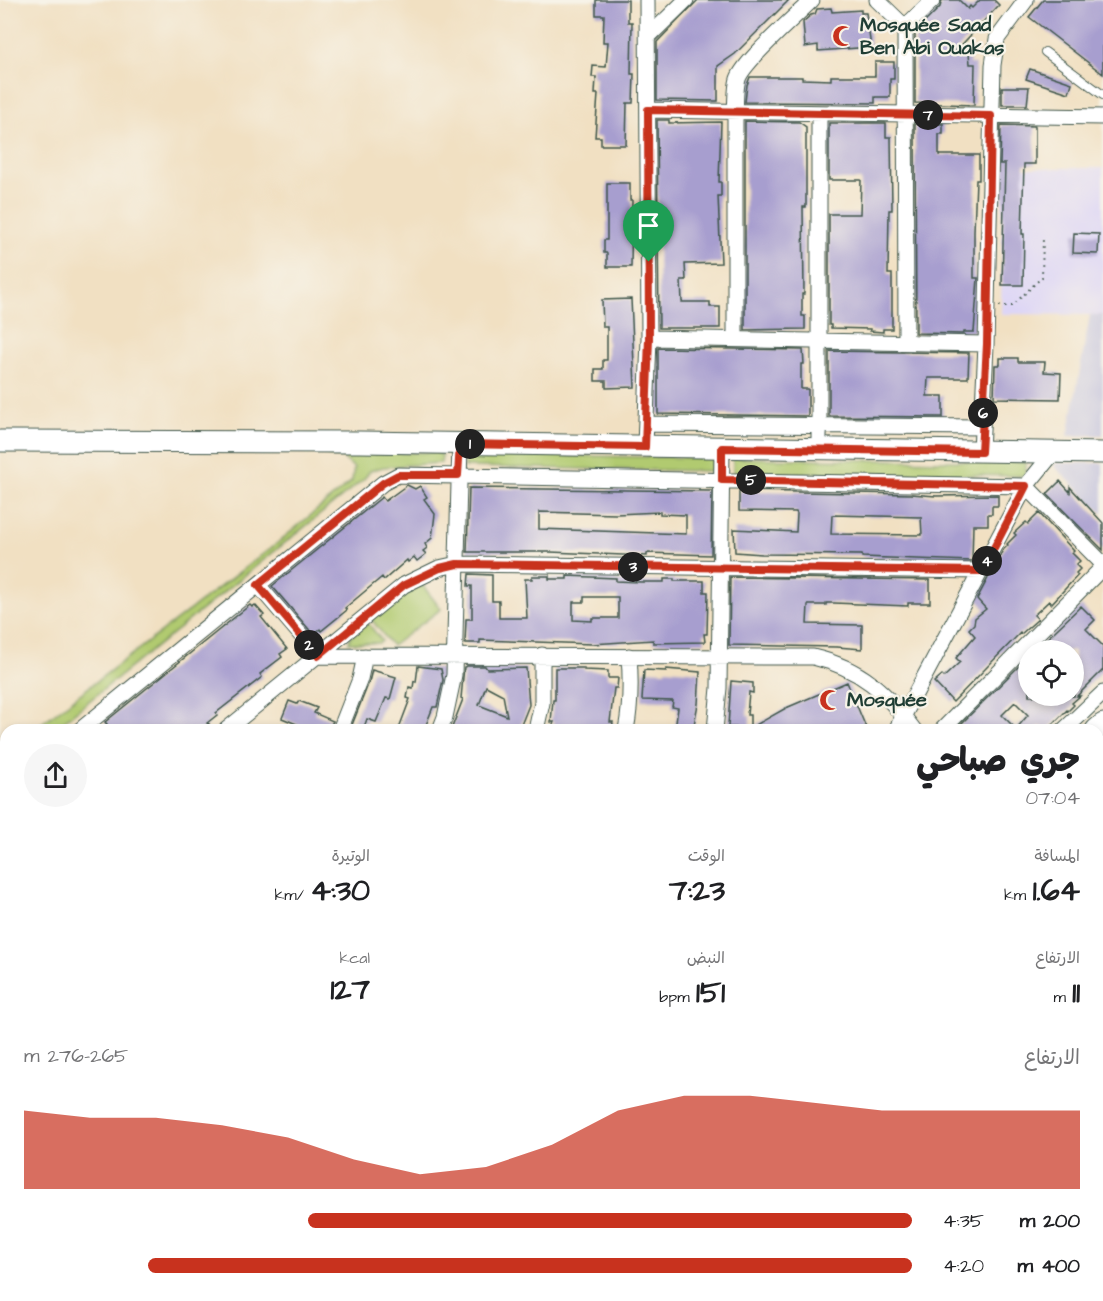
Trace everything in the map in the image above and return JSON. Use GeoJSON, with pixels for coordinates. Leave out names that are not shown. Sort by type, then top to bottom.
{"type":"FeatureCollection","features":[{"type":"Feature","properties":{"kind":"street"},"geometry":{"type":"LineString","coordinates":[[645,447],[649,338],[647,0]]}},
{"type":"Feature","properties":{"kind":"street"},"geometry":{"type":"LineString","coordinates":[[648,37],[686,0]]}},
{"type":"Feature","properties":{"kind":"street"},"geometry":{"type":"LineString","coordinates":[[735,339],[737,82],[741,72],[812,0]]}},
{"type":"Feature","properties":{"kind":"street"},"geometry":{"type":"LineString","coordinates":[[877,0],[905,27],[906,342]]}},
{"type":"Feature","properties":{"kind":"street"},"geometry":{"type":"LineString","coordinates":[[905,27],[933,0]]}},
{"type":"Feature","properties":{"kind":"street"},"geometry":{"type":"LineString","coordinates":[[981,452],[987,344],[993,65],[997,39],[1026,0]]}},
{"type":"Feature","properties":{"kind":"street"},"geometry":{"type":"LineString","coordinates":[[648,110],[1103,117]]}},
{"type":"Feature","properties":{"kind":"street"},"geometry":{"type":"LineString","coordinates":[[819,113],[819,449]]}},
{"type":"Feature","properties":{"kind":"street"},"geometry":{"type":"LineString","coordinates":[[649,338],[987,344]]}},
{"type":"Feature","properties":{"kind":"street"},"geometry":{"type":"LineString","coordinates":[[646,424],[982,428]]}},
{"type":"Feature","properties":{"kind":"street"},"geometry":{"type":"LineString","coordinates":[[0,441],[460,444],[1103,453]]}},
{"type":"Feature","properties":{"kind":"street"},"geometry":{"type":"LineString","coordinates":[[442,724],[451,695],[455,655],[460,444]]}},
{"type":"Feature","properties":{"kind":"street"},"geometry":{"type":"LineString","coordinates":[[716,724],[722,448]]}},
{"type":"Feature","properties":{"kind":"street"},"geometry":{"type":"LineString","coordinates":[[899,724],[1026,486],[1053,453]]}},
{"type":"Feature","properties":{"kind":"street"},"geometry":{"type":"LineString","coordinates":[[98,724],[258,585],[383,483],[398,475],[1026,486],[1103,566],[948,724]]}},
{"type":"Feature","properties":{"kind":"street"},"geometry":{"type":"LineString","coordinates":[[233,724],[404,585],[440,568],[457,564],[982,571]]}},
{"type":"Feature","properties":{"kind":"street"},"geometry":{"type":"LineString","coordinates":[[258,585],[318,656],[813,657],[835,662],[856,671],[871,683],[910,724]]}},
{"type":"Feature","properties":{"kind":"street"},"geometry":{"type":"LineString","coordinates":[[537,724],[542,703],[542,655]]}},
{"type":"Feature","properties":{"kind":"street"},"geometry":{"type":"LineString","coordinates":[[343,724],[354,698],[365,656]]}},
{"type":"Feature","properties":{"kind":"street"},"geometry":{"type":"LineString","coordinates":[[627,724],[631,687],[630,656]]}},
{"type":"Feature","properties":{"kind":"street"},"geometry":{"type":"LineString","coordinates":[[1070,724],[1103,693]]}},
{"type":"Feature","properties":{"kind":"lane"},"geometry":{"type":"LineString","coordinates":[[1045,52],[1103,95]]}},
{"type":"Feature","properties":{"kind":"path"},"geometry":{"type":"LineString","coordinates":[[987,306],[1012,306],[1042,277],[1043,237]]}},
{"type":"Feature","properties":{"kind":"shaded area"},"geometry":{"type":"Polygon","coordinates":[[[1003,168],[1103,168],[1103,315],[1001,314],[1003,168]]]}},
{"type":"Feature","properties":{"kind":"shaded area"},"geometry":{"type":"Polygon","coordinates":[[[1090,315],[1103,315],[1103,435],[1068,436],[1090,315]]]}},
{"type":"Feature","properties":{"kind":"shaded area"},"geometry":{"type":"Polygon","coordinates":[[[1056,463],[1103,463],[1103,514],[1054,466],[1056,463]]]}},
{"type":"Feature","properties":{"kind":"green space"},"geometry":{"type":"Polygon","coordinates":[[[435,452],[442,455],[441,463],[383,467],[370,471],[364,479],[60,724],[41,724],[276,544],[352,481],[354,468],[343,458],[326,455],[435,452]]]}},
{"type":"Feature","properties":{"kind":"green space"},"geometry":{"type":"Polygon","coordinates":[[[465,454],[713,458],[713,471],[465,467],[465,454]]]}},
{"type":"Feature","properties":{"kind":"green space"},"geometry":{"type":"Polygon","coordinates":[[[733,458],[1026,462],[1026,476],[733,472],[733,458]]]}},
{"type":"Feature","properties":{"kind":"green space"},"geometry":{"type":"Polygon","coordinates":[[[420,582],[441,609],[392,646],[371,619],[420,582]]]}},
{"type":"Feature","properties":{"kind":"green space"},"geometry":{"type":"Polygon","coordinates":[[[368,623],[382,641],[379,643],[349,643],[350,637],[368,623]]]}},
{"type":"Feature","properties":{"kind":"building"},"geometry":{"type":"Polygon","coordinates":[[[596,0],[628,0],[628,22],[632,22],[631,74],[634,74],[633,103],[627,103],[626,145],[601,145],[601,137],[595,137],[598,94],[595,94],[596,77],[592,77],[593,66],[606,67],[608,42],[603,42],[604,15],[596,15],[596,0]]]}},
{"type":"Feature","properties":{"kind":"building"},"geometry":{"type":"Polygon","coordinates":[[[698,0],[789,0],[735,54],[718,66],[718,101],[657,100],[657,42],[698,0]]]}},
{"type":"Feature","properties":{"kind":"building"},"geometry":{"type":"Polygon","coordinates":[[[942,0],[959,0],[968,9],[980,0],[994,0],[999,5],[953,54],[969,53],[970,64],[975,64],[974,105],[915,103],[915,32],[940,7],[942,0]]]}},
{"type":"Feature","properties":{"kind":"building"},"geometry":{"type":"Polygon","coordinates":[[[1043,0],[1103,0],[1103,74],[1029,17],[1043,0]]]}},
{"type":"Feature","properties":{"kind":"building","name":"Mosquée Saad Ben Abi Ouakas"},"geometry":{"type":"Polygon","coordinates":[[[831,8],[832,12],[861,10],[861,13],[866,13],[871,47],[818,51],[818,45],[805,47],[803,22],[815,14],[817,9],[831,8]]]}},
{"type":"Feature","properties":{"kind":"building"},"geometry":{"type":"Polygon","coordinates":[[[875,62],[894,62],[894,79],[890,79],[890,97],[875,97],[875,103],[745,102],[750,77],[802,77],[802,79],[831,80],[831,76],[875,76],[875,62]]]}},
{"type":"Feature","properties":{"kind":"building"},"geometry":{"type":"Polygon","coordinates":[[[1030,69],[1072,83],[1069,93],[1026,79],[1030,69]]]}},
{"type":"Feature","properties":{"kind":"building"},"geometry":{"type":"Polygon","coordinates":[[[1002,87],[1029,87],[1027,105],[1002,105],[1002,87]]]}},
{"type":"Feature","properties":{"kind":"building"},"geometry":{"type":"Polygon","coordinates":[[[657,120],[669,120],[669,123],[721,122],[719,182],[721,182],[721,196],[718,196],[721,263],[685,264],[686,280],[681,280],[682,302],[710,302],[710,307],[720,307],[720,328],[659,328],[657,120]]]}},
{"type":"Feature","properties":{"kind":"building"},"geometry":{"type":"Polygon","coordinates":[[[745,121],[799,122],[806,127],[806,207],[803,207],[804,294],[802,294],[802,316],[805,316],[805,329],[745,330],[745,121]]]}},
{"type":"Feature","properties":{"kind":"building"},"geometry":{"type":"Polygon","coordinates":[[[829,123],[886,123],[886,137],[891,137],[892,210],[889,210],[888,274],[892,274],[892,329],[883,329],[883,332],[870,331],[870,329],[831,328],[829,325],[829,214],[860,214],[861,180],[829,180],[829,123]]]}},
{"type":"Feature","properties":{"kind":"building"},"geometry":{"type":"Polygon","coordinates":[[[915,124],[943,124],[943,134],[939,134],[939,155],[979,155],[974,231],[974,278],[978,278],[974,332],[964,332],[964,334],[916,333],[915,124]]]}},
{"type":"Feature","properties":{"kind":"building"},"geometry":{"type":"Polygon","coordinates":[[[1001,125],[1035,126],[1035,164],[1024,164],[1023,285],[1002,285],[1005,164],[1000,164],[1001,125]]]}},
{"type":"Feature","properties":{"kind":"building"},"geometry":{"type":"Polygon","coordinates":[[[607,183],[630,183],[631,267],[607,267],[604,240],[607,240],[607,183]]]}},
{"type":"Feature","properties":{"kind":"building"},"geometry":{"type":"Polygon","coordinates":[[[1074,233],[1099,234],[1098,254],[1073,253],[1074,233]]]}},
{"type":"Feature","properties":{"kind":"building"},"geometry":{"type":"Polygon","coordinates":[[[631,299],[635,387],[606,388],[606,381],[595,381],[595,369],[603,369],[603,360],[607,360],[607,327],[603,327],[602,300],[631,299]]]}},
{"type":"Feature","properties":{"kind":"building"},"geometry":{"type":"Polygon","coordinates":[[[658,348],[803,350],[801,389],[808,389],[808,416],[658,414],[658,348]]]}},
{"type":"Feature","properties":{"kind":"building"},"geometry":{"type":"Polygon","coordinates":[[[829,351],[969,353],[968,378],[928,378],[927,396],[943,396],[943,417],[829,416],[829,351]]]}},
{"type":"Feature","properties":{"kind":"building"},"geometry":{"type":"Polygon","coordinates":[[[1000,358],[1018,358],[1018,362],[1045,362],[1044,372],[1061,373],[1060,399],[994,398],[995,365],[1000,365],[1000,358]]]}},
{"type":"Feature","properties":{"kind":"building"},"geometry":{"type":"Polygon","coordinates":[[[1060,481],[1070,492],[1070,487],[1103,523],[1103,550],[1047,494],[1060,481]]]}},
{"type":"Feature","properties":{"kind":"building"},"geometry":{"type":"Polygon","coordinates":[[[407,485],[415,489],[420,486],[427,497],[424,499],[435,514],[432,538],[425,544],[427,548],[423,551],[426,554],[417,561],[414,557],[408,562],[407,560],[384,580],[382,577],[345,608],[347,610],[321,631],[320,629],[313,634],[272,586],[382,497],[385,501],[407,485]]]}},
{"type":"Feature","properties":{"kind":"building"},"geometry":{"type":"Polygon","coordinates":[[[469,488],[712,491],[711,555],[467,552],[469,488]],[[539,512],[539,529],[686,534],[686,515],[660,514],[660,512],[616,514],[539,512]]]}},
{"type":"Feature","properties":{"kind":"building"},"geometry":{"type":"Polygon","coordinates":[[[739,491],[936,496],[998,495],[998,506],[992,506],[992,514],[988,514],[988,525],[973,525],[972,561],[862,557],[862,555],[735,552],[734,529],[796,532],[796,512],[739,511],[739,491]],[[832,515],[831,534],[922,535],[921,517],[832,515]]]}},
{"type":"Feature","properties":{"kind":"building"},"geometry":{"type":"Polygon","coordinates":[[[1039,513],[1074,551],[1072,553],[1080,561],[1076,565],[1080,569],[1076,573],[1078,575],[1051,604],[1049,601],[1034,615],[1038,619],[1020,633],[953,702],[934,682],[942,675],[944,677],[960,662],[956,658],[975,636],[969,629],[974,624],[975,618],[986,609],[977,599],[1003,550],[1016,535],[1014,533],[1039,513]]]}},
{"type":"Feature","properties":{"kind":"building"},"geometry":{"type":"Polygon","coordinates":[[[469,574],[492,575],[492,601],[499,601],[499,618],[527,618],[525,579],[532,579],[532,576],[549,576],[549,579],[567,579],[567,576],[616,578],[616,581],[642,582],[664,582],[664,579],[704,581],[704,592],[708,592],[707,634],[704,634],[705,642],[653,643],[653,640],[592,644],[480,640],[480,643],[465,643],[466,619],[472,619],[472,586],[468,586],[469,574]],[[584,597],[584,602],[573,602],[573,620],[592,621],[592,618],[618,618],[618,597],[584,597]]]}},
{"type":"Feature","properties":{"kind":"building"},"geometry":{"type":"Polygon","coordinates":[[[730,577],[930,580],[930,603],[908,603],[908,606],[834,603],[808,605],[807,624],[862,625],[862,649],[729,645],[730,577]]]}},
{"type":"Feature","properties":{"kind":"building"},"geometry":{"type":"Polygon","coordinates":[[[250,605],[252,607],[255,605],[264,615],[261,617],[287,649],[280,654],[282,657],[260,674],[262,677],[216,713],[217,715],[207,723],[209,724],[107,724],[105,722],[250,605]]]}},
{"type":"Feature","properties":{"kind":"building"},"geometry":{"type":"Polygon","coordinates":[[[1081,606],[1095,620],[1086,629],[1103,646],[1103,670],[1084,689],[1084,640],[1045,640],[1081,606]]]}},
{"type":"Feature","properties":{"kind":"building"},"geometry":{"type":"Polygon","coordinates":[[[418,666],[441,669],[443,680],[437,707],[433,707],[426,724],[401,724],[410,699],[407,698],[409,687],[413,688],[414,681],[416,682],[418,666]]]}},
{"type":"Feature","properties":{"kind":"building"},"geometry":{"type":"Polygon","coordinates":[[[464,667],[526,668],[529,705],[521,724],[453,724],[463,699],[461,698],[464,667]],[[486,686],[479,705],[507,716],[503,695],[486,686]]]}},
{"type":"Feature","properties":{"kind":"building"},"geometry":{"type":"Polygon","coordinates":[[[1018,667],[1018,705],[1015,702],[1002,715],[1011,724],[961,724],[1018,667]]]}},
{"type":"Feature","properties":{"kind":"building"},"geometry":{"type":"Polygon","coordinates":[[[555,668],[608,671],[608,678],[618,678],[617,688],[614,688],[610,722],[613,724],[553,724],[554,722],[551,722],[553,700],[555,700],[555,668]]]}},
{"type":"Feature","properties":{"kind":"building"},"geometry":{"type":"Polygon","coordinates":[[[666,669],[700,672],[694,724],[676,724],[678,708],[672,707],[673,701],[642,700],[644,670],[666,671],[666,669]]]}},
{"type":"Feature","properties":{"kind":"building"},"geometry":{"type":"Polygon","coordinates":[[[372,670],[396,677],[390,699],[386,698],[376,722],[367,719],[365,724],[352,724],[372,670]]]}},
{"type":"Feature","properties":{"kind":"building"},"geometry":{"type":"Polygon","coordinates":[[[731,681],[753,683],[753,693],[749,692],[747,715],[750,715],[750,724],[728,724],[731,681]]]}},
{"type":"Feature","properties":{"kind":"building","name":"Mosquée"},"geometry":{"type":"Polygon","coordinates":[[[847,682],[864,724],[758,724],[786,708],[847,682]]]}},
{"type":"Feature","properties":{"kind":"building"},"geometry":{"type":"Polygon","coordinates":[[[289,701],[297,704],[299,701],[317,708],[314,713],[333,721],[331,724],[296,724],[282,718],[289,701]]]}},
{"type":"Feature","properties":{"kind":"building"},"geometry":{"type":"Polygon","coordinates":[[[1019,706],[1073,706],[1053,724],[1020,724],[1028,715],[1019,706]]]}},
{"type":"Feature","properties":{"kind":"place","name":"Mosquée Saad Ben Abi Ouakas"},"geometry":{"type":"Point","coordinates":[843,36]}},
{"type":"Feature","properties":{"kind":"place","name":"Mosquée"},"geometry":{"type":"Point","coordinates":[830,700]}},
{"type":"Feature","properties":{"kind":"route"},"geometry":{"type":"LineString","coordinates":[[648,110],[991,116],[987,344],[981,452],[722,448],[722,480],[1026,486],[982,571],[457,564],[440,568],[404,585],[318,656],[258,585],[383,483],[398,475],[458,475],[460,444],[645,447],[649,262],[648,110]]}}]}
